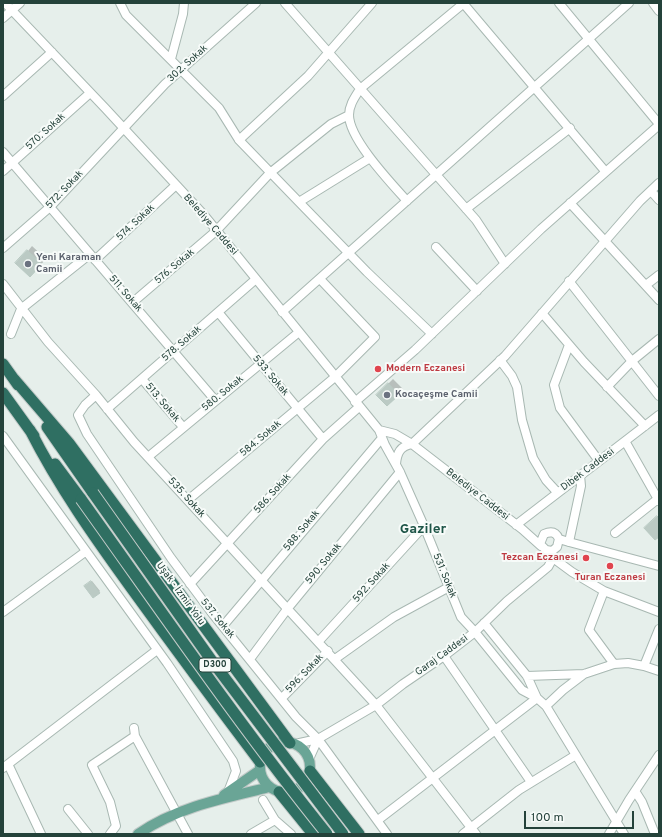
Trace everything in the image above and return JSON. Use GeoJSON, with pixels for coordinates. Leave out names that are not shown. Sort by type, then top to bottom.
{"type":"FeatureCollection","features":[{"type":"Feature","properties":{"kind":"highway","name":"Uşak - İzmir Yolu"},"geometry":{"type":"LineString","coordinates":[[3,364],[92,493],[212,660],[343,834]]}},
{"type":"Feature","properties":{"kind":"highway"},"geometry":{"type":"LineString","coordinates":[[14,379],[68,443],[293,743]]}},
{"type":"Feature","properties":{"kind":"highway","name":"D300"},"geometry":{"type":"LineString","coordinates":[[3,392],[217,689],[327,834]]}},
{"type":"Feature","properties":{"kind":"highway"},"geometry":{"type":"LineString","coordinates":[[30,430],[51,471],[99,544],[260,766]]}},
{"type":"Feature","properties":{"kind":"highway"},"geometry":{"type":"LineString","coordinates":[[310,771],[359,834]]}},
{"type":"Feature","properties":{"kind":"highway"},"geometry":{"type":"LineString","coordinates":[[274,790],[313,834]]}},
{"type":"Feature","properties":{"kind":"main road"},"geometry":{"type":"LineString","coordinates":[[138,834],[178,812],[218,799],[274,790],[286,793],[299,789],[304,784],[310,771],[309,759],[301,748],[293,743],[275,744],[268,748],[260,766],[228,793],[218,799]]}},
{"type":"Feature","properties":{"kind":"main road"},"geometry":{"type":"LineString","coordinates":[[260,766],[263,780],[274,790]]}},
{"type":"Feature","properties":{"kind":"street","name":"Belediye Caddesi"},"geometry":{"type":"LineString","coordinates":[[5,3],[176,185],[256,279],[380,434],[395,434],[412,444],[519,527],[541,546]]}},
{"type":"Feature","properties":{"kind":"street"},"geometry":{"type":"LineString","coordinates":[[3,18],[20,3]]}},
{"type":"Feature","properties":{"kind":"street"},"geometry":{"type":"LineString","coordinates":[[120,3],[126,15],[219,108],[239,140],[270,173],[399,303],[432,334]]}},
{"type":"Feature","properties":{"kind":"street"},"geometry":{"type":"LineString","coordinates":[[171,60],[183,14],[184,3]]}},
{"type":"Feature","properties":{"kind":"street","name":"302. Sokak"},"geometry":{"type":"LineString","coordinates":[[124,129],[165,84],[256,3]]}},
{"type":"Feature","properties":{"kind":"street"},"geometry":{"type":"LineString","coordinates":[[285,3],[466,208],[476,220],[505,264]]}},
{"type":"Feature","properties":{"kind":"street"},"geometry":{"type":"LineString","coordinates":[[239,140],[308,76],[372,3]]}},
{"type":"Feature","properties":{"kind":"street"},"geometry":{"type":"LineString","coordinates":[[407,201],[370,158],[354,133],[349,115],[352,101],[360,89],[463,3],[535,86],[605,171]]}},
{"type":"Feature","properties":{"kind":"street"},"geometry":{"type":"LineString","coordinates":[[559,3],[659,124]]}},
{"type":"Feature","properties":{"kind":"street"},"geometry":{"type":"LineString","coordinates":[[282,312],[629,3]]}},
{"type":"Feature","properties":{"kind":"street"},"geometry":{"type":"LineString","coordinates":[[653,3],[659,11]]}},
{"type":"Feature","properties":{"kind":"street"},"geometry":{"type":"LineString","coordinates":[[3,96],[52,52]]}},
{"type":"Feature","properties":{"kind":"street","name":"570. Sokak"},"geometry":{"type":"LineString","coordinates":[[3,171],[90,93]]}},
{"type":"Feature","properties":{"kind":"street","name":"576. Sokak"},"geometry":{"type":"LineString","coordinates":[[132,303],[216,231],[270,173],[331,124],[349,115]]}},
{"type":"Feature","properties":{"kind":"street","name":"586. Sokak"},"geometry":{"type":"LineString","coordinates":[[190,584],[323,439],[357,405],[570,203],[659,124]]}},
{"type":"Feature","properties":{"kind":"street"},"geometry":{"type":"LineString","coordinates":[[466,208],[570,128]]}},
{"type":"Feature","properties":{"kind":"street","name":"572. Sokak"},"geometry":{"type":"LineString","coordinates":[[3,248],[50,207],[124,129]]}},
{"type":"Feature","properties":{"kind":"street","name":"511. Sokak"},"geometry":{"type":"LineString","coordinates":[[3,152],[215,400]]}},
{"type":"Feature","properties":{"kind":"street"},"geometry":{"type":"LineString","coordinates":[[299,202],[370,158]]}},
{"type":"Feature","properties":{"kind":"street"},"geometry":{"type":"LineString","coordinates":[[398,468],[397,454],[400,450],[405,445],[412,444],[500,360],[605,241],[659,183]]}},
{"type":"Feature","properties":{"kind":"street","name":"574. Sokak"},"geometry":{"type":"LineString","coordinates":[[21,309],[93,257],[176,185]]}},
{"type":"Feature","properties":{"kind":"street"},"geometry":{"type":"LineString","coordinates":[[651,191],[659,200]]}},
{"type":"Feature","properties":{"kind":"street"},"geometry":{"type":"LineString","coordinates":[[570,203],[659,300]]}},
{"type":"Feature","properties":{"kind":"street"},"geometry":{"type":"LineString","coordinates":[[436,246],[477,291]]}},
{"type":"Feature","properties":{"kind":"street"},"geometry":{"type":"LineString","coordinates":[[646,286],[659,275]]}},
{"type":"Feature","properties":{"kind":"street","name":"578. Sokak"},"geometry":{"type":"LineString","coordinates":[[107,409],[256,279]]}},
{"type":"Feature","properties":{"kind":"street","name":"584. Sokak"},"geometry":{"type":"LineString","coordinates":[[188,500],[334,377],[375,337],[320,279]]}},
{"type":"Feature","properties":{"kind":"street"},"geometry":{"type":"LineString","coordinates":[[569,282],[659,396]]}},
{"type":"Feature","properties":{"kind":"street","name":"535. Sokak"},"geometry":{"type":"LineString","coordinates":[[3,284],[48,342],[96,395],[148,457],[335,658],[376,705],[473,831]]}},
{"type":"Feature","properties":{"kind":"street"},"geometry":{"type":"LineString","coordinates":[[12,334],[21,309]]}},
{"type":"Feature","properties":{"kind":"street","name":"533. Sokak"},"geometry":{"type":"LineString","coordinates":[[218,312],[323,439]]}},
{"type":"Feature","properties":{"kind":"street"},"geometry":{"type":"LineString","coordinates":[[542,313],[607,387],[645,426]]}},
{"type":"Feature","properties":{"kind":"street","name":"580. Sokak"},"geometry":{"type":"LineString","coordinates":[[148,457],[298,332]]}},
{"type":"Feature","properties":{"kind":"street"},"geometry":{"type":"LineString","coordinates":[[607,387],[632,361],[659,339]]}},
{"type":"Feature","properties":{"kind":"street"},"geometry":{"type":"LineString","coordinates":[[570,345],[554,385],[560,408],[599,461]]}},
{"type":"Feature","properties":{"kind":"street"},"geometry":{"type":"LineString","coordinates":[[500,360],[512,376],[517,387],[522,420],[533,458],[546,480],[557,492]]}},
{"type":"Feature","properties":{"kind":"street","name":"513. Sokak"},"geometry":{"type":"LineString","coordinates":[[142,379],[183,427]]}},
{"type":"Feature","properties":{"kind":"street","name":"537. Sokak"},"geometry":{"type":"LineString","coordinates":[[96,395],[85,405],[78,415],[87,434],[190,584],[296,716],[318,739],[387,834]]}},
{"type":"Feature","properties":{"kind":"street","name":"Dibek Caddesi"},"geometry":{"type":"LineString","coordinates":[[519,527],[557,492],[659,415]]}},
{"type":"Feature","properties":{"kind":"street","name":"531. Sokak"},"geometry":{"type":"LineString","coordinates":[[380,434],[398,468],[424,526],[461,617],[522,690],[537,698]]}},
{"type":"Feature","properties":{"kind":"street","name":"588. Sokak"},"geometry":{"type":"LineString","coordinates":[[223,626],[380,434]]}},
{"type":"Feature","properties":{"kind":"street"},"geometry":{"type":"LineString","coordinates":[[3,436],[157,650],[234,761],[236,771],[228,793]]}},
{"type":"Feature","properties":{"kind":"street"},"geometry":{"type":"LineString","coordinates":[[615,533],[659,499],[625,441]]}},
{"type":"Feature","properties":{"kind":"street","name":"590. Sokak"},"geometry":{"type":"LineString","coordinates":[[250,659],[288,608],[398,468]]}},
{"type":"Feature","properties":{"kind":"street"},"geometry":{"type":"LineString","coordinates":[[569,542],[582,486],[580,475]]}},
{"type":"Feature","properties":{"kind":"street","name":"592. Sokak"},"geometry":{"type":"LineString","coordinates":[[319,641],[424,526]]}},
{"type":"Feature","properties":{"kind":"street"},"geometry":{"type":"LineString","coordinates":[[519,527],[544,534],[554,533],[559,539],[659,566]]}},
{"type":"Feature","properties":{"kind":"street"},"geometry":{"type":"LineString","coordinates":[[544,534],[540,541],[541,546],[572,572],[604,591],[659,612]]}},
{"type":"Feature","properties":{"kind":"street"},"geometry":{"type":"LineString","coordinates":[[552,555],[557,547],[559,539]]}},
{"type":"Feature","properties":{"kind":"street"},"geometry":{"type":"LineString","coordinates":[[3,612],[85,552]]}},
{"type":"Feature","properties":{"kind":"street","name":"Garaj Caddesi"},"geometry":{"type":"LineString","coordinates":[[293,743],[318,739],[376,705],[403,684],[444,656],[475,632],[548,567],[552,555]]}},
{"type":"Feature","properties":{"kind":"street"},"geometry":{"type":"LineString","coordinates":[[335,658],[394,617],[449,587]]}},
{"type":"Feature","properties":{"kind":"street"},"geometry":{"type":"LineString","coordinates":[[604,591],[589,630],[614,664]]}},
{"type":"Feature","properties":{"kind":"street"},"geometry":{"type":"LineString","coordinates":[[484,623],[527,676],[537,698],[546,706],[624,834]]}},
{"type":"Feature","properties":{"kind":"street"},"geometry":{"type":"LineString","coordinates":[[644,666],[659,630]]}},
{"type":"Feature","properties":{"kind":"street"},"geometry":{"type":"LineString","coordinates":[[41,834],[5,766],[157,650]]}},
{"type":"Feature","properties":{"kind":"street","name":"596. Sokak"},"geometry":{"type":"LineString","coordinates":[[282,698],[328,651]]}},
{"type":"Feature","properties":{"kind":"street"},"geometry":{"type":"LineString","coordinates":[[444,656],[532,782]]}},
{"type":"Feature","properties":{"kind":"street"},"geometry":{"type":"LineString","coordinates":[[527,676],[584,674],[614,664],[628,663],[659,671]]}},
{"type":"Feature","properties":{"kind":"street"},"geometry":{"type":"LineString","coordinates":[[546,706],[563,690],[584,674]]}},
{"type":"Feature","properties":{"kind":"street"},"geometry":{"type":"LineString","coordinates":[[378,820],[537,698]]}},
{"type":"Feature","properties":{"kind":"street"},"geometry":{"type":"LineString","coordinates":[[110,834],[116,826],[112,808],[92,765],[134,732],[178,812],[188,834]]}},
{"type":"Feature","properties":{"kind":"street"},"geometry":{"type":"LineString","coordinates":[[309,759],[318,739]]}},
{"type":"Feature","properties":{"kind":"street"},"geometry":{"type":"LineString","coordinates":[[463,834],[473,831],[532,782],[576,755]]}},
{"type":"Feature","properties":{"kind":"street"},"geometry":{"type":"LineString","coordinates":[[609,834],[659,755]]}},
{"type":"Feature","properties":{"kind":"street"},"geometry":{"type":"LineString","coordinates":[[635,791],[642,802],[655,834]]}},
{"type":"Feature","properties":{"kind":"street"},"geometry":{"type":"LineString","coordinates":[[263,800],[275,820],[291,834]]}},
{"type":"Feature","properties":{"kind":"street"},"geometry":{"type":"LineString","coordinates":[[68,809],[88,834]]}},
{"type":"Feature","properties":{"kind":"street"},"geometry":{"type":"LineString","coordinates":[[251,834],[275,820]]}},
{"type":"Feature","properties":{"kind":"building","name":"Yeni Karaman Camii"},"geometry":{"type":"Polygon","coordinates":[[[27,250],[42,264],[30,277],[15,263],[27,250]]]}},
{"type":"Feature","properties":{"kind":"building","name":"Kocaçeşme Camii"},"geometry":{"type":"Polygon","coordinates":[[[388,383],[399,395],[387,406],[376,395],[388,383]]]}},
{"type":"Feature","properties":{"kind":"building"},"geometry":{"type":"Polygon","coordinates":[[[657,516],[659,518],[659,537],[655,540],[644,528],[657,516]]]}},
{"type":"Feature","properties":{"kind":"building"},"geometry":{"type":"Polygon","coordinates":[[[91,581],[100,593],[93,598],[84,586],[91,581]]]}},
{"type":"Feature","properties":{"kind":"place","name":"Yeni Karaman Camii"},"geometry":{"type":"Point","coordinates":[28,264]}},
{"type":"Feature","properties":{"kind":"place","name":"Modern Eczanesi"},"geometry":{"type":"Point","coordinates":[378,369]}},
{"type":"Feature","properties":{"kind":"place","name":"Kocaçeşme Camii"},"geometry":{"type":"Point","coordinates":[387,395]}},
{"type":"Feature","properties":{"kind":"place","name":"Tezcan Eczanesi"},"geometry":{"type":"Point","coordinates":[586,558]}},
{"type":"Feature","properties":{"kind":"place","name":"Turan Eczanesi"},"geometry":{"type":"Point","coordinates":[610,566]}},
{"type":"Feature","properties":{"kind":"district","name":"Gaziler"},"geometry":{"type":"Point","coordinates":[423,530]}}]}
